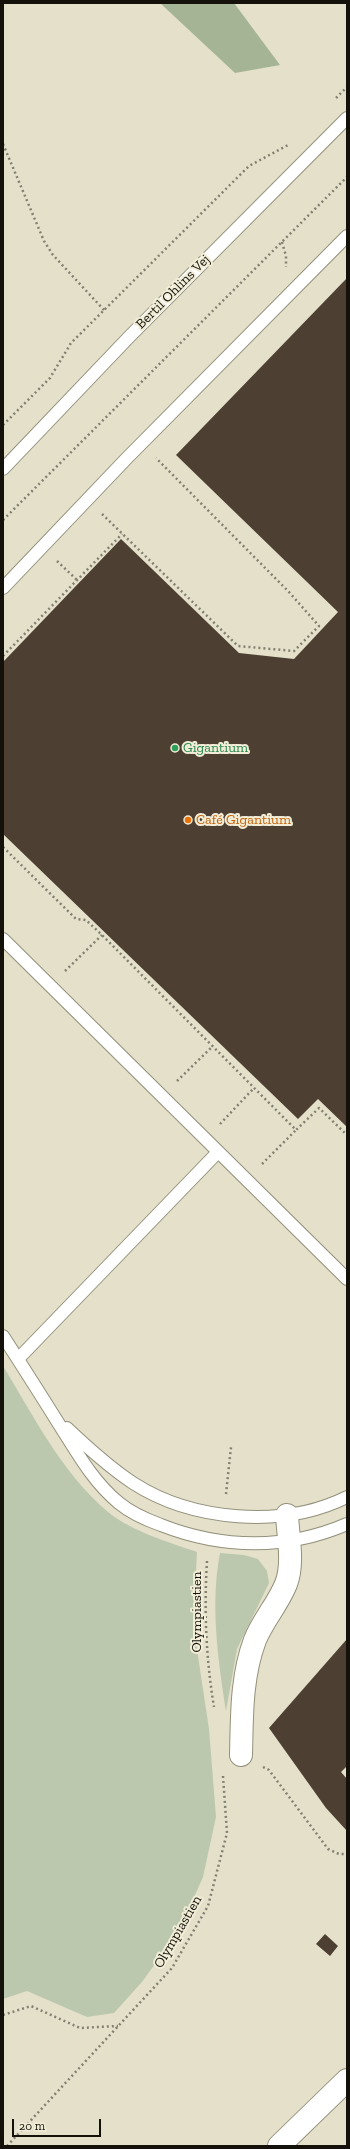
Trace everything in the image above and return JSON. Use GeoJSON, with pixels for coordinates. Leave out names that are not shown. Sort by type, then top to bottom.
{"type":"FeatureCollection","features":[{"type":"Feature","properties":{"kind":"street"},"geometry":{"type":"LineString","coordinates":[[241,1755],[242,1712],[248,1665],[255,1640],[286,1584],[289,1572],[288,1514]]}},
{"type":"Feature","properties":{"kind":"street"},"geometry":{"type":"LineString","coordinates":[[280,2146],[347,2080]]}},
{"type":"Feature","properties":{"kind":"lane","name":"Bertil Ohlins Vej"},"geometry":{"type":"LineString","coordinates":[[3,469],[129,336],[347,118]]}},
{"type":"Feature","properties":{"kind":"lane"},"geometry":{"type":"LineString","coordinates":[[3,588],[142,444],[347,236]]}},
{"type":"Feature","properties":{"kind":"lane"},"geometry":{"type":"LineString","coordinates":[[6,947],[347,1279]]}},
{"type":"Feature","properties":{"kind":"lane"},"geometry":{"type":"LineString","coordinates":[[18,1360],[218,1152]]}},
{"type":"Feature","properties":{"kind":"lane"},"geometry":{"type":"LineString","coordinates":[[3,1336],[89,1472],[119,1503],[145,1519],[177,1531],[209,1540],[248,1544],[288,1542],[323,1534],[347,1524]]}},
{"type":"Feature","properties":{"kind":"lane"},"geometry":{"type":"LineString","coordinates":[[55,1418],[102,1460],[133,1483],[158,1496],[183,1506],[213,1512],[249,1516],[288,1514],[315,1508],[347,1497]]}},
{"type":"Feature","properties":{"kind":"path"},"geometry":{"type":"LineString","coordinates":[[3,144],[44,241],[53,255],[104,310]]}},
{"type":"Feature","properties":{"kind":"path"},"geometry":{"type":"LineString","coordinates":[[3,425],[50,378],[71,344],[249,166],[288,144]]}},
{"type":"Feature","properties":{"kind":"path"},"geometry":{"type":"LineString","coordinates":[[3,520],[347,177]]}},
{"type":"Feature","properties":{"kind":"path"},"geometry":{"type":"LineString","coordinates":[[100,512],[238,646],[294,651],[319,626],[289,592],[142,444]]}},
{"type":"Feature","properties":{"kind":"path"},"geometry":{"type":"LineString","coordinates":[[3,656],[122,534]]}},
{"type":"Feature","properties":{"kind":"path"},"geometry":{"type":"LineString","coordinates":[[54,559],[77,580]]}},
{"type":"Feature","properties":{"kind":"path"},"geometry":{"type":"LineString","coordinates":[[3,847],[76,919],[86,920],[102,935],[296,1130]]}},
{"type":"Feature","properties":{"kind":"path"},"geometry":{"type":"LineString","coordinates":[[67,970],[102,935]]}},
{"type":"Feature","properties":{"kind":"path"},"geometry":{"type":"LineString","coordinates":[[180,1078],[212,1046]]}},
{"type":"Feature","properties":{"kind":"path"},"geometry":{"type":"LineString","coordinates":[[223,1120],[254,1088]]}},
{"type":"Feature","properties":{"kind":"path"},"geometry":{"type":"LineString","coordinates":[[267,1160],[319,1108],[347,1135]]}},
{"type":"Feature","properties":{"kind":"path"},"geometry":{"type":"LineString","coordinates":[[226,1495],[231,1447]]}},
{"type":"Feature","properties":{"kind":"path","name":"Olympiastien"},"geometry":{"type":"LineString","coordinates":[[207,1559],[206,1582],[208,1668],[216,1715]]}},
{"type":"Feature","properties":{"kind":"path"},"geometry":{"type":"LineString","coordinates":[[241,1755],[269,1770],[328,1849],[339,1854],[347,1854]]}},
{"type":"Feature","properties":{"kind":"path","name":"Olympiastien"},"geometry":{"type":"LineString","coordinates":[[8,2146],[172,1968],[208,1906],[226,1833],[223,1769]]}},
{"type":"Feature","properties":{"kind":"path"},"geometry":{"type":"LineString","coordinates":[[3,2015],[31,2006],[80,2028],[118,2026]]}},
{"type":"Feature","properties":{"kind":"green space"},"geometry":{"type":"Polygon","coordinates":[[[160,3],[234,3],[280,65],[235,73],[160,3]]]}},
{"type":"Feature","properties":{"kind":"green space"},"geometry":{"type":"Polygon","coordinates":[[[3,1366],[50,1444],[92,1497],[117,1519],[128,1525],[150,1535],[197,1552],[193,1623],[209,1729],[216,1817],[203,1877],[179,1931],[142,1982],[114,2013],[87,2017],[27,1991],[3,1999],[3,1366]]]}},
{"type":"Feature","properties":{"kind":"green space"},"geometry":{"type":"Polygon","coordinates":[[[220,1553],[244,1555],[258,1559],[267,1571],[269,1583],[237,1649],[226,1711],[220,1672],[215,1612],[217,1573],[220,1553]]]}},
{"type":"Feature","properties":{"kind":"building","name":"Gigantium"},"geometry":{"type":"Polygon","coordinates":[[[347,278],[347,1127],[318,1099],[298,1119],[3,834],[3,662],[121,539],[239,653],[294,659],[338,612],[176,455],[347,278]]]}},
{"type":"Feature","properties":{"kind":"building"},"geometry":{"type":"Polygon","coordinates":[[[347,1639],[347,1766],[341,1772],[347,1779],[347,1831],[326,1808],[269,1728],[347,1639]]]}},
{"type":"Feature","properties":{"kind":"building"},"geometry":{"type":"Polygon","coordinates":[[[325,1934],[338,1946],[330,1956],[316,1944],[325,1934]]]}},
{"type":"Feature","properties":{"kind":"place","name":"Gigantium"},"geometry":{"type":"Point","coordinates":[175,748]}},
{"type":"Feature","properties":{"kind":"place","name":"Café Gigantium"},"geometry":{"type":"Point","coordinates":[188,820]}}]}
